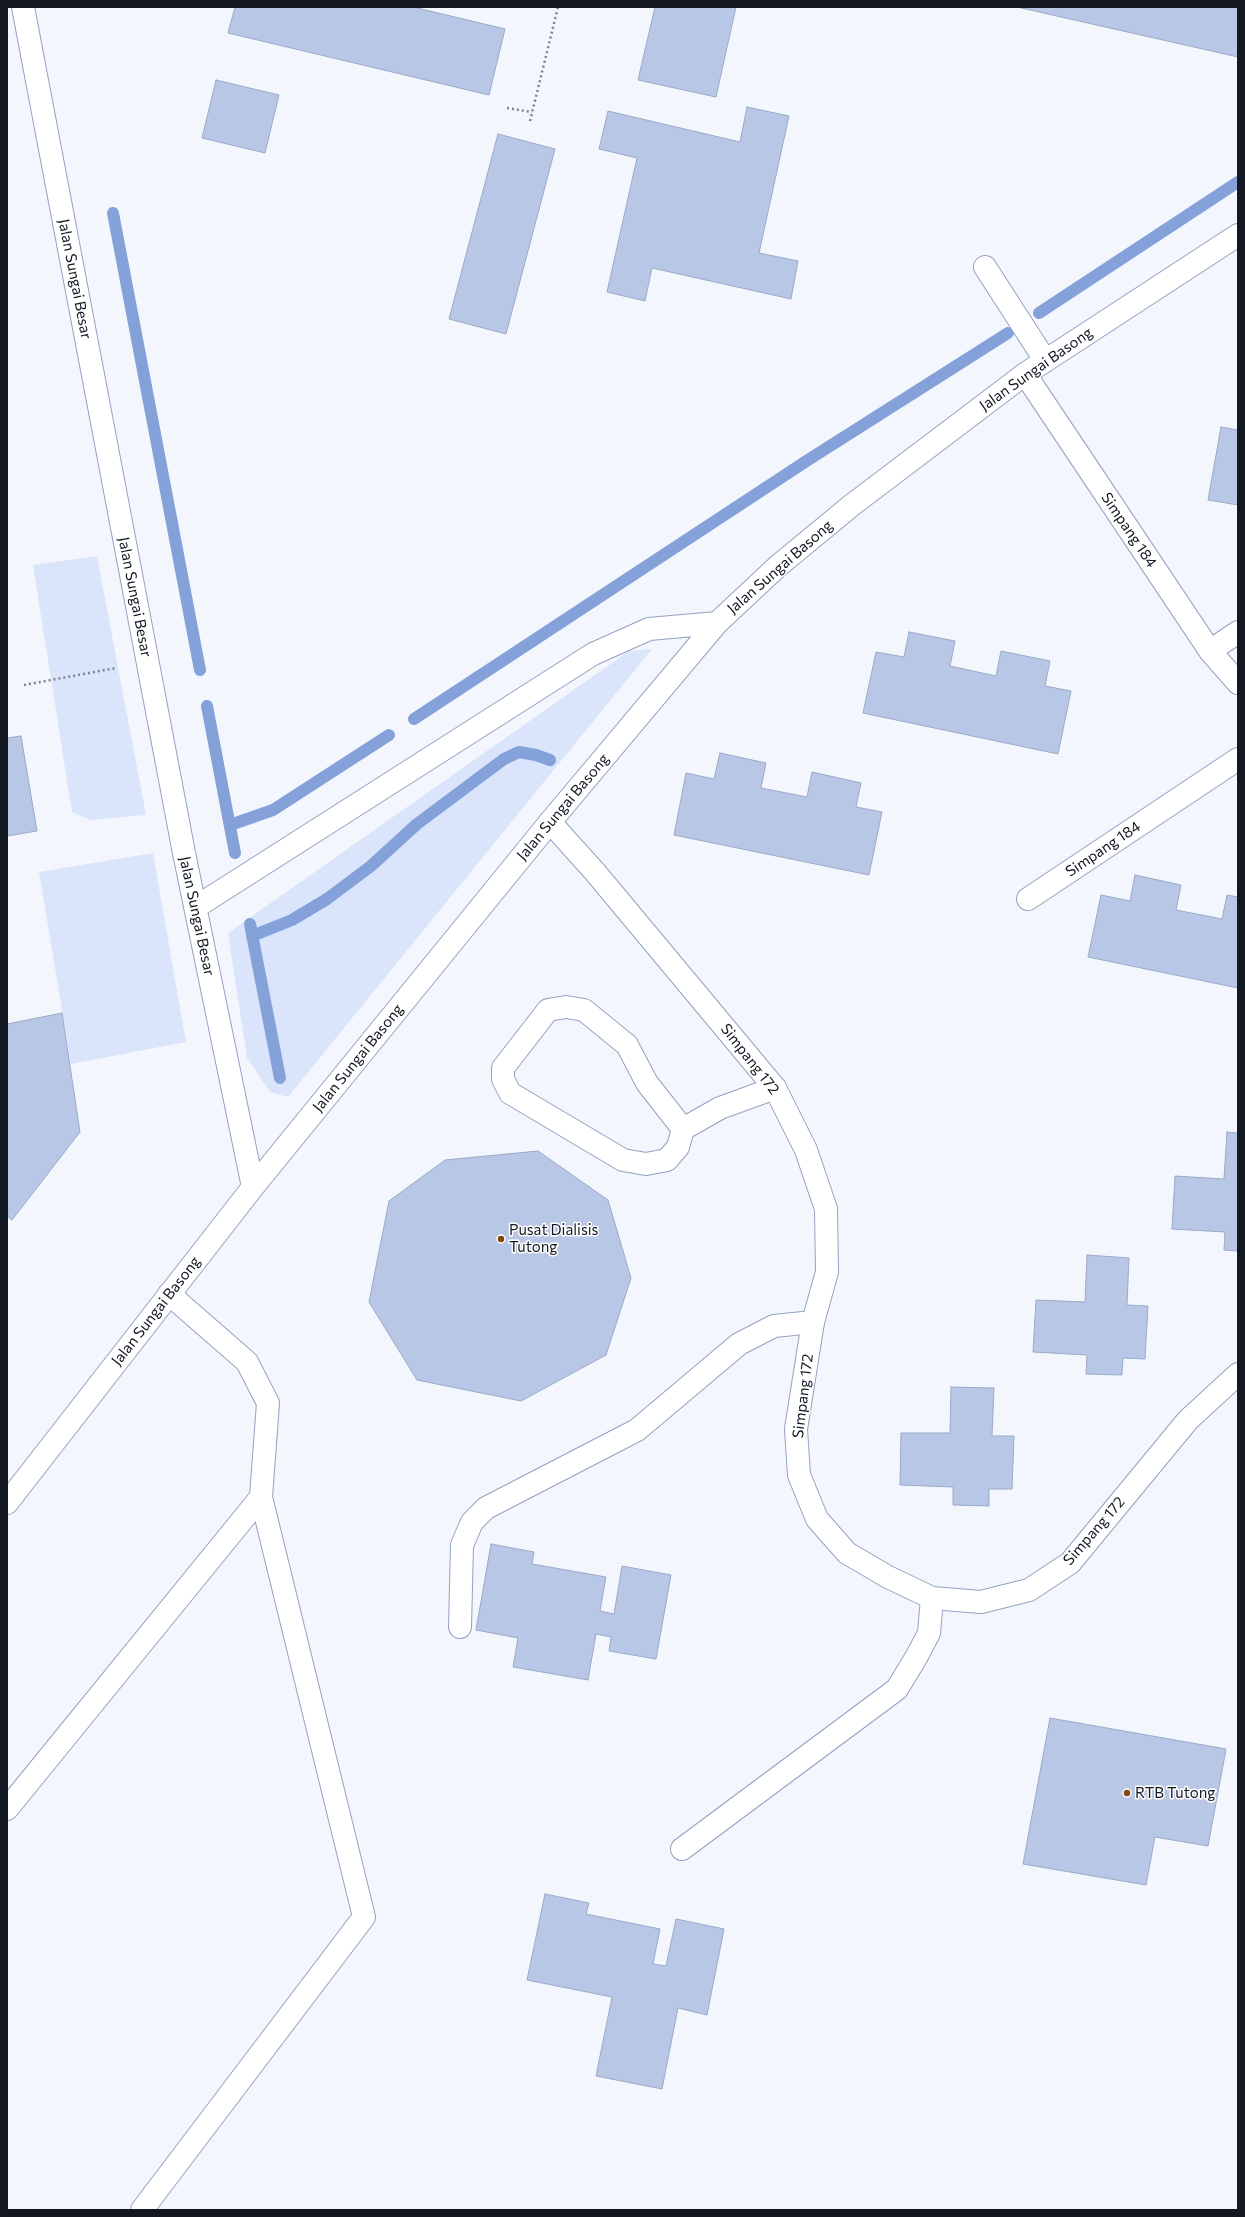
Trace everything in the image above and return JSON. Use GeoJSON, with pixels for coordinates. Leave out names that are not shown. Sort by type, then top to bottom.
{"type":"FeatureCollection","features":[{"type":"Feature","properties":{"kind":"street","name":"Jalan Sungai Besar"},"geometry":{"type":"LineString","coordinates":[[23,7],[147,663],[253,1187]]}},
{"type":"Feature","properties":{"kind":"street","name":"Jalan Sungai Basong"},"geometry":{"type":"LineString","coordinates":[[7,1503],[253,1187],[550,822],[717,623],[778,566],[852,505],[1025,374],[1238,235]]}},
{"type":"Feature","properties":{"kind":"street"},"geometry":{"type":"LineString","coordinates":[[986,267],[1045,360]]}},
{"type":"Feature","properties":{"kind":"street","name":"Simpang 184"},"geometry":{"type":"LineString","coordinates":[[1025,374],[1210,651],[1238,683]]}},
{"type":"Feature","properties":{"kind":"street"},"geometry":{"type":"LineString","coordinates":[[196,907],[593,654],[649,629],[717,623]]}},
{"type":"Feature","properties":{"kind":"street"},"geometry":{"type":"LineString","coordinates":[[1210,651],[1238,632]]}},
{"type":"Feature","properties":{"kind":"street","name":"Simpang 184"},"geometry":{"type":"LineString","coordinates":[[1028,899],[1238,759]]}},
{"type":"Feature","properties":{"kind":"street","name":"Simpang 172"},"geometry":{"type":"LineString","coordinates":[[550,822],[595,872],[776,1088],[806,1150],[826,1209],[827,1272],[813,1322],[796,1429],[799,1475],[817,1519],[848,1553],[888,1577],[932,1598],[981,1602],[1029,1590],[1070,1563],[1188,1420],[1238,1374]]}},
{"type":"Feature","properties":{"kind":"street"},"geometry":{"type":"LineString","coordinates":[[683,1129],[647,1083],[627,1045],[584,1010],[566,1006],[548,1010],[503,1068],[503,1079],[510,1093],[623,1160],[646,1164],[667,1160],[678,1147],[683,1129],[720,1108],[776,1088]]}},
{"type":"Feature","properties":{"kind":"street"},"geometry":{"type":"LineString","coordinates":[[142,2210],[364,1917],[261,1497],[268,1403],[247,1362],[169,1294]]}},
{"type":"Feature","properties":{"kind":"street"},"geometry":{"type":"LineString","coordinates":[[460,1628],[462,1545],[472,1522],[486,1508],[637,1430],[739,1344],[774,1326],[813,1322]]}},
{"type":"Feature","properties":{"kind":"street"},"geometry":{"type":"LineString","coordinates":[[7,1808],[261,1497]]}},
{"type":"Feature","properties":{"kind":"street"},"geometry":{"type":"LineString","coordinates":[[682,1849],[897,1689],[918,1656],[929,1633],[932,1598]]}},
{"type":"Feature","properties":{"kind":"path"},"geometry":{"type":"LineString","coordinates":[[530,121],[558,7]]}},
{"type":"Feature","properties":{"kind":"path"},"geometry":{"type":"LineString","coordinates":[[507,108],[532,112]]}},
{"type":"Feature","properties":{"kind":"path"},"geometry":{"type":"LineString","coordinates":[[24,685],[147,663]]}},
{"type":"Feature","properties":{"kind":"shaded area"},"geometry":{"type":"Polygon","coordinates":[[[97,556],[146,815],[90,820],[72,812],[33,565],[97,556]]]}},
{"type":"Feature","properties":{"kind":"shaded area"},"geometry":{"type":"Polygon","coordinates":[[[652,649],[288,1097],[270,1092],[247,1058],[228,933],[629,651],[652,649]]]}},
{"type":"Feature","properties":{"kind":"shaded area"},"geometry":{"type":"Polygon","coordinates":[[[153,853],[186,1042],[71,1064],[39,872],[153,853]]]}},
{"type":"Feature","properties":{"kind":"building"},"geometry":{"type":"Polygon","coordinates":[[[235,7],[413,7],[505,29],[489,95],[228,33],[235,7]]]}},
{"type":"Feature","properties":{"kind":"building"},"geometry":{"type":"Polygon","coordinates":[[[655,7],[736,7],[716,97],[638,80],[655,7]]]}},
{"type":"Feature","properties":{"kind":"building"},"geometry":{"type":"Polygon","coordinates":[[[1017,7],[1238,7],[1238,57],[1017,7]]]}},
{"type":"Feature","properties":{"kind":"building"},"geometry":{"type":"Polygon","coordinates":[[[216,80],[279,95],[265,153],[202,138],[216,80]]]}},
{"type":"Feature","properties":{"kind":"building"},"geometry":{"type":"Polygon","coordinates":[[[747,107],[789,116],[759,253],[798,261],[791,299],[652,268],[645,301],[607,292],[637,158],[599,149],[608,111],[740,142],[747,107]]]}},
{"type":"Feature","properties":{"kind":"building"},"geometry":{"type":"Polygon","coordinates":[[[498,134],[555,149],[506,334],[449,319],[498,134]]]}},
{"type":"Feature","properties":{"kind":"building"},"geometry":{"type":"Polygon","coordinates":[[[1221,427],[1238,430],[1238,505],[1208,500],[1221,427]]]}},
{"type":"Feature","properties":{"kind":"building"},"geometry":{"type":"Polygon","coordinates":[[[909,632],[955,641],[950,666],[996,676],[1001,651],[1050,661],[1045,686],[1071,691],[1058,754],[863,713],[876,652],[904,657],[909,632]]]}},
{"type":"Feature","properties":{"kind":"building"},"geometry":{"type":"Polygon","coordinates":[[[21,736],[37,831],[7,836],[7,738],[21,736]]]}},
{"type":"Feature","properties":{"kind":"building"},"geometry":{"type":"Polygon","coordinates":[[[720,753],[766,763],[761,788],[807,797],[812,772],[861,783],[856,807],[882,812],[869,875],[674,835],[686,773],[714,779],[720,753]]]}},
{"type":"Feature","properties":{"kind":"building"},"geometry":{"type":"Polygon","coordinates":[[[1135,875],[1181,885],[1176,910],[1222,919],[1227,895],[1238,897],[1238,988],[1088,957],[1101,895],[1130,901],[1135,875]]]}},
{"type":"Feature","properties":{"kind":"building"},"geometry":{"type":"Polygon","coordinates":[[[62,1013],[80,1132],[12,1220],[7,1216],[7,1024],[62,1013]]]}},
{"type":"Feature","properties":{"kind":"building"},"geometry":{"type":"Polygon","coordinates":[[[1227,1132],[1238,1133],[1238,1251],[1224,1250],[1225,1232],[1172,1229],[1175,1176],[1224,1179],[1227,1132]]]}},
{"type":"Feature","properties":{"kind":"building","name":"Pusat Dialisis Tutong"},"geometry":{"type":"Polygon","coordinates":[[[538,1151],[608,1200],[631,1278],[606,1355],[521,1401],[417,1380],[369,1302],[389,1201],[445,1160],[538,1151]]]}},
{"type":"Feature","properties":{"kind":"building"},"geometry":{"type":"Polygon","coordinates":[[[1087,1255],[1129,1258],[1127,1305],[1148,1306],[1145,1359],[1123,1358],[1122,1375],[1086,1374],[1087,1355],[1033,1352],[1036,1300],[1085,1302],[1087,1255]]]}},
{"type":"Feature","properties":{"kind":"building"},"geometry":{"type":"Polygon","coordinates":[[[951,1387],[994,1388],[992,1436],[1014,1436],[1012,1489],[989,1489],[989,1506],[953,1505],[953,1487],[900,1485],[901,1433],[950,1433],[951,1387]]]}},
{"type":"Feature","properties":{"kind":"building"},"geometry":{"type":"Polygon","coordinates":[[[491,1544],[534,1552],[532,1564],[606,1577],[600,1611],[614,1614],[622,1566],[671,1575],[656,1659],[609,1651],[611,1637],[596,1634],[588,1680],[513,1667],[518,1638],[476,1630],[491,1544]]]}},
{"type":"Feature","properties":{"kind":"building","name":"RTB Tutong"},"geometry":{"type":"Polygon","coordinates":[[[1050,1718],[1226,1749],[1208,1846],[1155,1837],[1146,1885],[1023,1864],[1050,1718]]]}},
{"type":"Feature","properties":{"kind":"building"},"geometry":{"type":"Polygon","coordinates":[[[545,1894],[589,1903],[586,1914],[660,1929],[653,1964],[666,1966],[676,1919],[724,1929],[707,2015],[678,2008],[662,2089],[596,2076],[612,1997],[527,1980],[545,1894]]]}},
{"type":"Feature","properties":{"kind":"waterway"},"geometry":{"type":"LineString","coordinates":[[1039,313],[1238,182]]}},
{"type":"Feature","properties":{"kind":"waterway"},"geometry":{"type":"LineString","coordinates":[[113,213],[200,670]]}},
{"type":"Feature","properties":{"kind":"waterway"},"geometry":{"type":"LineString","coordinates":[[414,719],[808,460],[1008,333]]}},
{"type":"Feature","properties":{"kind":"waterway"},"geometry":{"type":"LineString","coordinates":[[207,706],[235,853]]}},
{"type":"Feature","properties":{"kind":"waterway"},"geometry":{"type":"LineString","coordinates":[[230,825],[273,810],[389,735]]}},
{"type":"Feature","properties":{"kind":"waterway"},"geometry":{"type":"LineString","coordinates":[[252,936],[292,920],[327,899],[371,866],[417,824],[504,759],[519,752],[536,755],[550,760]]}},
{"type":"Feature","properties":{"kind":"waterway"},"geometry":{"type":"LineString","coordinates":[[250,924],[280,1078]]}},
{"type":"Feature","properties":{"kind":"place","name":"Pusat Dialisis Tutong"},"geometry":{"type":"Point","coordinates":[501,1239]}},
{"type":"Feature","properties":{"kind":"place","name":"RTB Tutong"},"geometry":{"type":"Point","coordinates":[1127,1793]}}]}
